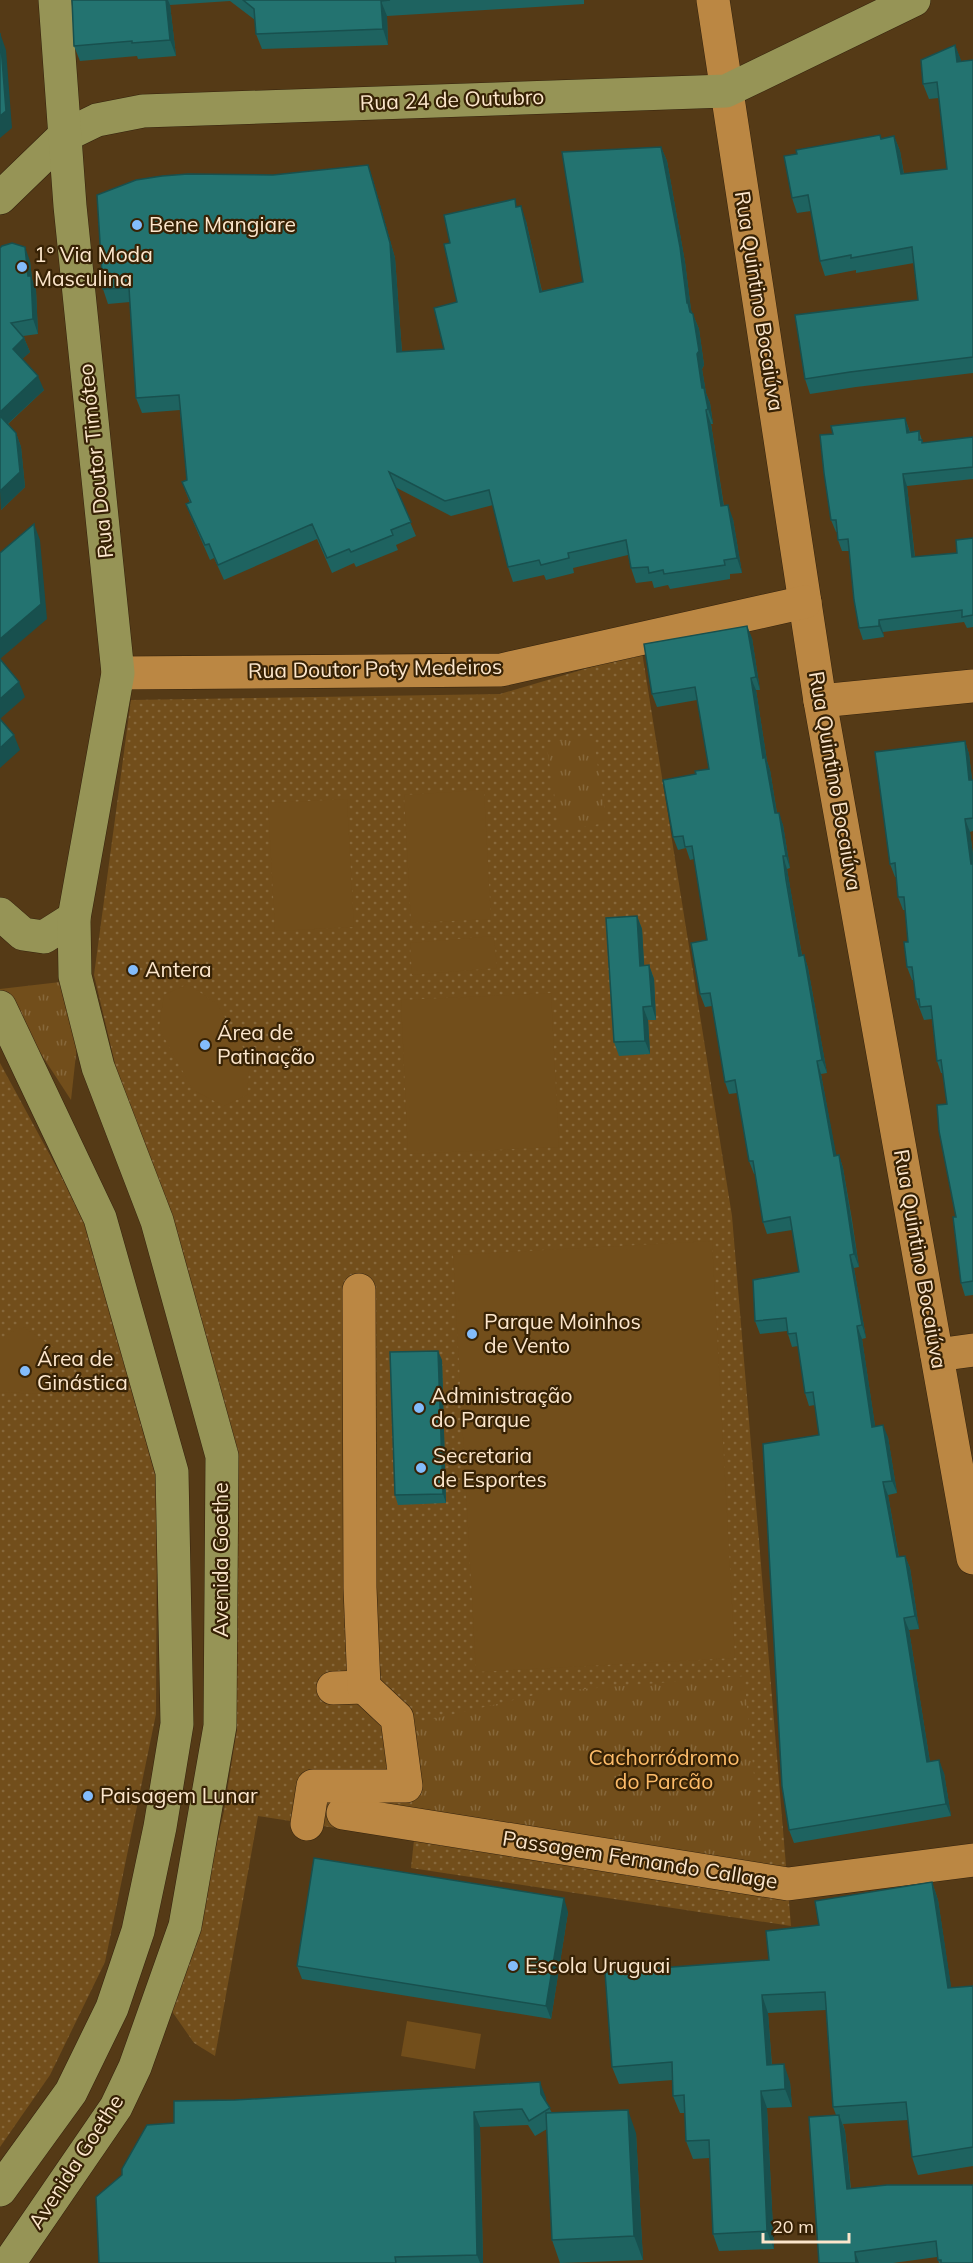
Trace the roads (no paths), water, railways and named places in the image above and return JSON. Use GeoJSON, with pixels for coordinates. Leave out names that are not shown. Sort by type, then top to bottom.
{"type":"FeatureCollection","features":[{"type":"Feature","properties":{"kind":"main road","name":"Rua Doutor Timóteo"},"geometry":{"type":"LineString","coordinates":[[55,0],[64,136],[118,673],[74,918]]}},
{"type":"Feature","properties":{"kind":"main road","name":"Rua 24 de Outubro"},"geometry":{"type":"LineString","coordinates":[[0,198],[64,136],[97,120],[143,111],[726,91],[914,0]]}},
{"type":"Feature","properties":{"kind":"main road"},"geometry":{"type":"LineString","coordinates":[[0,914],[23,934],[44,938],[74,918]]}},
{"type":"Feature","properties":{"kind":"main road","name":"Avenida Goethe"},"geometry":{"type":"LineString","coordinates":[[9,2263],[116,2107],[135,2067],[185,1926],[220,1726],[222,1456],[157,1221],[98,1067],[75,975],[74,918]]}},
{"type":"Feature","properties":{"kind":"main road","name":"Avenida Goethe"},"geometry":{"type":"LineString","coordinates":[[0,1007],[100,1218],[172,1472],[177,1724],[160,1827],[138,1931],[112,2008],[71,2092],[0,2190]]}},
{"type":"Feature","properties":{"kind":"street","name":"Rua Quintino Bocaiúva"},"geometry":{"type":"LineString","coordinates":[[713,0],[820,701],[973,1558]]}},
{"type":"Feature","properties":{"kind":"street","name":"Rua Doutor Poty Medeiros"},"geometry":{"type":"LineString","coordinates":[[118,673],[501,670],[805,602]]}},
{"type":"Feature","properties":{"kind":"street"},"geometry":{"type":"LineString","coordinates":[[820,701],[973,686]]}},
{"type":"Feature","properties":{"kind":"street"},"geometry":{"type":"LineString","coordinates":[[307,1824],[313,1786],[406,1786],[397,1718],[348,1687],[360,1588],[359,1290]]}},
{"type":"Feature","properties":{"kind":"street"},"geometry":{"type":"LineString","coordinates":[[937,1355],[973,1350]]}},
{"type":"Feature","properties":{"kind":"street","name":"Passagem Fernando Callage"},"geometry":{"type":"LineString","coordinates":[[343,1813],[788,1884],[973,1860]]}},
{"type":"Feature","properties":{"kind":"place","name":"Bene Mangiare"},"geometry":{"type":"Point","coordinates":[137,225]}},
{"type":"Feature","properties":{"kind":"place","name":"1° Via Moda Masculina"},"geometry":{"type":"Point","coordinates":[22,267]}},
{"type":"Feature","properties":{"kind":"place","name":"Antera"},"geometry":{"type":"Point","coordinates":[133,970]}},
{"type":"Feature","properties":{"kind":"place","name":"Área de Patinação"},"geometry":{"type":"Point","coordinates":[205,1045]}},
{"type":"Feature","properties":{"kind":"place","name":"Parque Moinhos de Vento"},"geometry":{"type":"Point","coordinates":[472,1334]}},
{"type":"Feature","properties":{"kind":"place","name":"Área de Ginástica"},"geometry":{"type":"Point","coordinates":[25,1371]}},
{"type":"Feature","properties":{"kind":"place","name":"Administração do Parque"},"geometry":{"type":"Point","coordinates":[419,1408]}},
{"type":"Feature","properties":{"kind":"place","name":"Secretaria de Esportes"},"geometry":{"type":"Point","coordinates":[421,1468]}},
{"type":"Feature","properties":{"kind":"place","name":"Paisagem Lunar"},"geometry":{"type":"Point","coordinates":[88,1796]}},
{"type":"Feature","properties":{"kind":"place","name":"Escola Uruguai"},"geometry":{"type":"Point","coordinates":[513,1966]}},
{"type":"Feature","properties":{"kind":"park label","name":"Cachorródromo do Parcão"},"geometry":{"type":"Point","coordinates":[664,1770]}}]}
